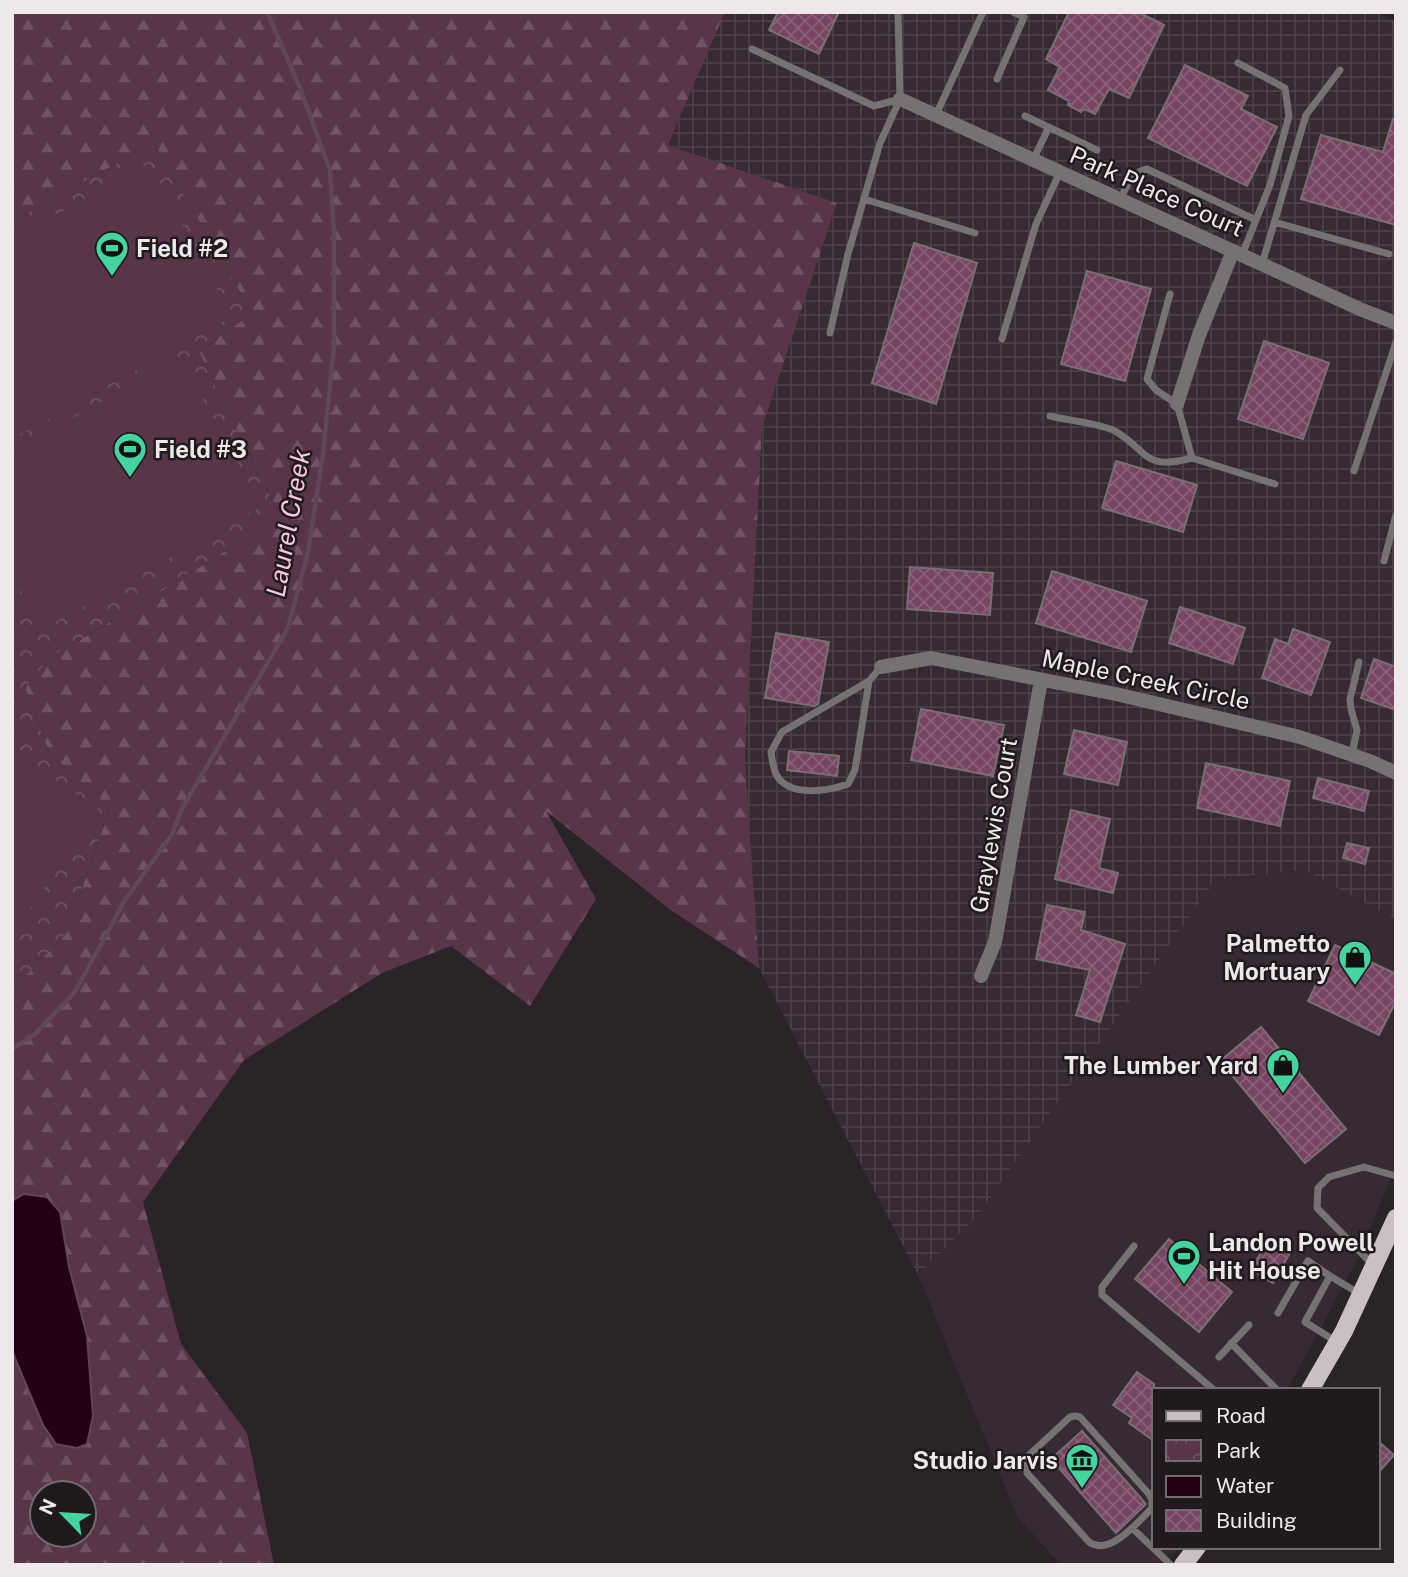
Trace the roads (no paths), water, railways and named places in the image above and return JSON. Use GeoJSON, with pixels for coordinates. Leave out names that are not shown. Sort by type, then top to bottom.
{"type":"FeatureCollection","features":[{"type":"Feature","properties":{"kind":"main road"},"geometry":{"type":"LineString","coordinates":[[1311,1388],[1361,1295],[1396,1218]]}},
{"type":"Feature","properties":{"kind":"main road"},"geometry":{"type":"LineString","coordinates":[[1183,1565],[1195,1549]]}},
{"type":"Feature","properties":{"kind":"street","name":"Park Place Court"},"geometry":{"type":"LineString","coordinates":[[900,99],[1362,310],[1396,323]]}},
{"type":"Feature","properties":{"kind":"street"},"geometry":{"type":"LineString","coordinates":[[1177,404],[1199,335],[1238,253]]}},
{"type":"Feature","properties":{"kind":"street","name":"Maple Creek Circle"},"geometry":{"type":"LineString","coordinates":[[881,667],[930,659],[1041,680],[1252,724],[1352,755],[1396,773]]}},
{"type":"Feature","properties":{"kind":"street","name":"Graylewis Court"},"geometry":{"type":"LineString","coordinates":[[981,976],[995,942],[1007,884],[1041,680]]}},
{"type":"Feature","properties":{"kind":"lane"},"geometry":{"type":"LineString","coordinates":[[830,333],[848,254],[880,143],[900,99],[898,12]]}},
{"type":"Feature","properties":{"kind":"lane"},"geometry":{"type":"LineString","coordinates":[[936,115],[983,12]]}},
{"type":"Feature","properties":{"kind":"lane"},"geometry":{"type":"LineString","coordinates":[[997,79],[1024,17],[1013,12]]}},
{"type":"Feature","properties":{"kind":"lane"},"geometry":{"type":"LineString","coordinates":[[752,49],[874,106],[900,99]]}},
{"type":"Feature","properties":{"kind":"lane"},"geometry":{"type":"LineString","coordinates":[[1238,63],[1285,88],[1289,116],[1270,186],[1238,253]]}},
{"type":"Feature","properties":{"kind":"lane"},"geometry":{"type":"LineString","coordinates":[[1262,264],[1306,114],[1340,70]]}},
{"type":"Feature","properties":{"kind":"lane"},"geometry":{"type":"LineString","coordinates":[[1025,116],[1097,150]]}},
{"type":"Feature","properties":{"kind":"lane"},"geometry":{"type":"LineString","coordinates":[[1033,160],[1049,127]]}},
{"type":"Feature","properties":{"kind":"lane"},"geometry":{"type":"LineString","coordinates":[[1119,199],[1132,177],[1147,169],[1256,220]]}},
{"type":"Feature","properties":{"kind":"lane"},"geometry":{"type":"LineString","coordinates":[[1002,339],[1036,224],[1060,172]]}},
{"type":"Feature","properties":{"kind":"lane"},"geometry":{"type":"LineString","coordinates":[[864,199],[975,233]]}},
{"type":"Feature","properties":{"kind":"lane"},"geometry":{"type":"LineString","coordinates":[[1274,222],[1389,254]]}},
{"type":"Feature","properties":{"kind":"lane"},"geometry":{"type":"LineString","coordinates":[[1170,294],[1147,379],[1156,390],[1177,404],[1192,458]]}},
{"type":"Feature","properties":{"kind":"lane"},"geometry":{"type":"LineString","coordinates":[[1354,471],[1396,342]]}},
{"type":"Feature","properties":{"kind":"lane"},"geometry":{"type":"LineString","coordinates":[[1050,416],[1114,430],[1152,460],[1166,464],[1192,458],[1275,484]]}},
{"type":"Feature","properties":{"kind":"lane"},"geometry":{"type":"LineString","coordinates":[[1384,561],[1396,515]]}},
{"type":"Feature","properties":{"kind":"lane"},"geometry":{"type":"LineString","coordinates":[[1352,755],[1357,725],[1350,699],[1359,662]]}},
{"type":"Feature","properties":{"kind":"lane"},"geometry":{"type":"LineString","coordinates":[[869,681],[855,770],[848,784],[834,789],[805,791],[790,786],[777,776],[771,752],[782,732],[869,681],[881,667]]}},
{"type":"Feature","properties":{"kind":"lane"},"geometry":{"type":"LineString","coordinates":[[1375,1266],[1317,1208],[1318,1188],[1329,1177],[1364,1167],[1396,1176]]}},
{"type":"Feature","properties":{"kind":"lane"},"geometry":{"type":"LineString","coordinates":[[1134,1246],[1102,1287],[1102,1295],[1212,1388]]}},
{"type":"Feature","properties":{"kind":"lane"},"geometry":{"type":"LineString","coordinates":[[1278,1313],[1308,1261],[1361,1295]]}},
{"type":"Feature","properties":{"kind":"lane"},"geometry":{"type":"LineString","coordinates":[[1331,1276],[1306,1322],[1337,1342]]}},
{"type":"Feature","properties":{"kind":"lane"},"geometry":{"type":"LineString","coordinates":[[1219,1357],[1249,1325]]}},
{"type":"Feature","properties":{"kind":"lane"},"geometry":{"type":"LineString","coordinates":[[1231,1343],[1275,1388]]}},
{"type":"Feature","properties":{"kind":"lane"},"geometry":{"type":"LineString","coordinates":[[1070,1417],[1080,1417],[1149,1494],[1152,1508],[1132,1528],[1107,1546],[1095,1547],[1027,1473],[1028,1456],[1070,1417]]}},
{"type":"Feature","properties":{"kind":"lane"},"geometry":{"type":"LineString","coordinates":[[1132,1528],[1152,1547]]}},
{"type":"Feature","properties":{"kind":"lane"},"geometry":{"type":"LineString","coordinates":[[1154,1549],[1171,1565]]}},
{"type":"Feature","properties":{"kind":"water"},"geometry":{"type":"Polygon","coordinates":[[[24,1194],[47,1197],[60,1212],[69,1267],[87,1336],[93,1416],[87,1444],[77,1448],[56,1444],[43,1425],[12,1351],[12,1201],[24,1194]]]}},
{"type":"Feature","properties":{"kind":"waterway","name":"Laurel Creek"},"geometry":{"type":"LineString","coordinates":[[12,1049],[35,1034],[75,992],[125,900],[171,836],[183,807],[288,628],[308,552],[323,454],[334,346],[334,234],[330,170],[300,88],[267,12]]}},
{"type":"Feature","properties":{"kind":"place","name":"Field #2"},"geometry":{"type":"Point","coordinates":[112,278]}},
{"type":"Feature","properties":{"kind":"place","name":"Field #3"},"geometry":{"type":"Point","coordinates":[130,479]}},
{"type":"Feature","properties":{"kind":"place","name":"Palmetto Mortuary"},"geometry":{"type":"Point","coordinates":[1355,987]}},
{"type":"Feature","properties":{"kind":"place","name":"The Lumber Yard"},"geometry":{"type":"Point","coordinates":[1283,1095]}},
{"type":"Feature","properties":{"kind":"place","name":"Landon Powell Hit House"},"geometry":{"type":"Point","coordinates":[1184,1286]}},
{"type":"Feature","properties":{"kind":"place","name":"Studio Jarvis"},"geometry":{"type":"Point","coordinates":[1082,1490]}}]}
